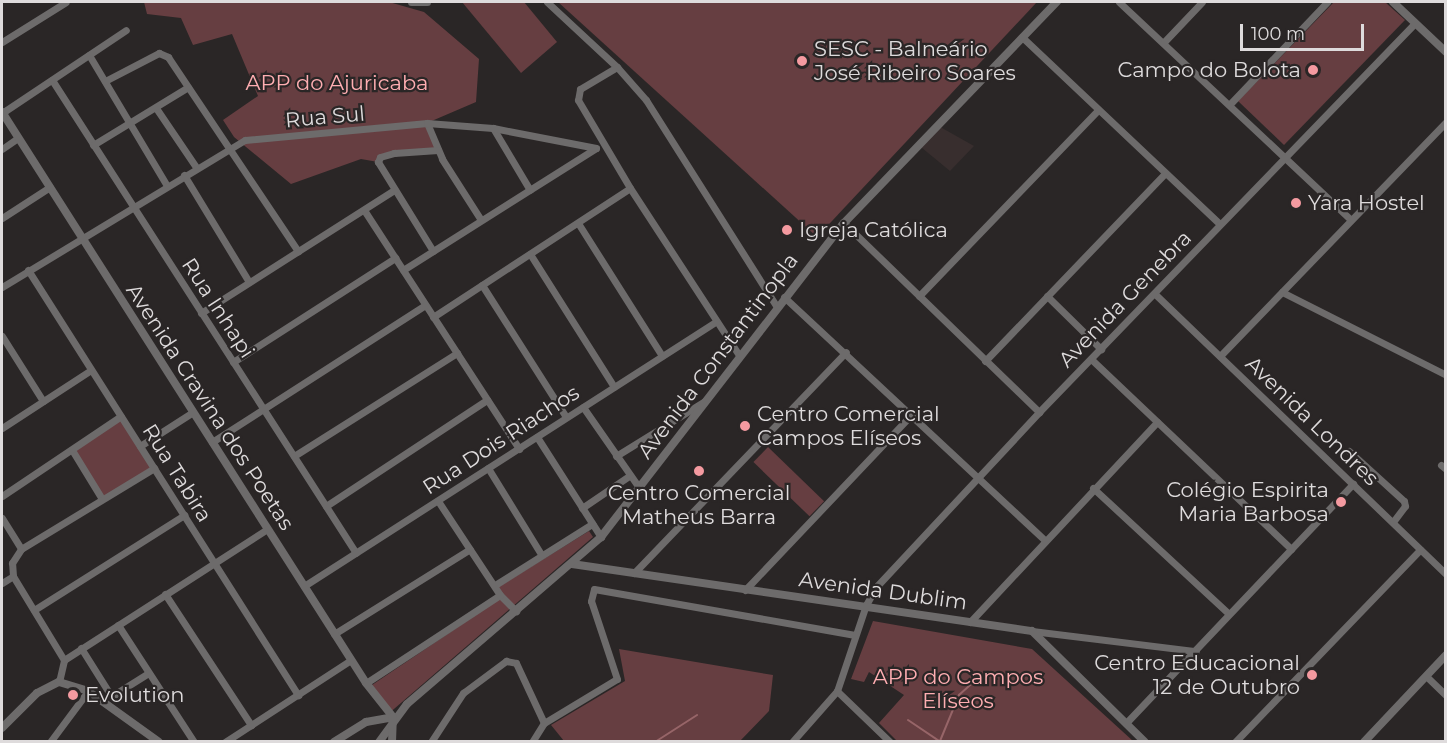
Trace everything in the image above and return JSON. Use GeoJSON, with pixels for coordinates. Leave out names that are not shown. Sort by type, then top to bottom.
{"type":"FeatureCollection","features":[{"type":"Feature","properties":{"kind":"street"},"geometry":{"type":"LineString","coordinates":[[2,42],[66,2]]}},
{"type":"Feature","properties":{"kind":"street"},"geometry":{"type":"LineString","coordinates":[[411,2],[424,2]]}},
{"type":"Feature","properties":{"kind":"street"},"geometry":{"type":"LineString","coordinates":[[547,2],[617,67],[646,100],[776,306]]}},
{"type":"Feature","properties":{"kind":"street","name":"Avenida Constantinopla"},"geometry":{"type":"LineString","coordinates":[[393,717],[601,537],[640,489],[776,306],[844,224],[1057,2]]}},
{"type":"Feature","properties":{"kind":"street"},"geometry":{"type":"LineString","coordinates":[[1119,2],[1352,220]]}},
{"type":"Feature","properties":{"kind":"street"},"geometry":{"type":"LineString","coordinates":[[1164,42],[1202,2]]}},
{"type":"Feature","properties":{"kind":"street"},"geometry":{"type":"LineString","coordinates":[[1230,104],[1327,2]]}},
{"type":"Feature","properties":{"kind":"street"},"geometry":{"type":"LineString","coordinates":[[1393,2],[1444,47]]}},
{"type":"Feature","properties":{"kind":"street","name":"Avenida Genebra"},"geometry":{"type":"LineString","coordinates":[[837,691],[866,605],[876,587],[1039,412],[1415,23]]}},
{"type":"Feature","properties":{"kind":"street"},"geometry":{"type":"LineString","coordinates":[[2,113],[126,30]]}},
{"type":"Feature","properties":{"kind":"street"},"geometry":{"type":"LineString","coordinates":[[1022,37],[1097,111],[1220,224]]}},
{"type":"Feature","properties":{"kind":"street"},"geometry":{"type":"LineString","coordinates":[[105,81],[159,53],[171,61],[298,252]]}},
{"type":"Feature","properties":{"kind":"street"},"geometry":{"type":"LineString","coordinates":[[89,56],[167,186]]}},
{"type":"Feature","properties":{"kind":"street"},"geometry":{"type":"LineString","coordinates":[[617,67],[590,81],[576,95],[630,188],[739,355]]}},
{"type":"Feature","properties":{"kind":"street","name":"Rua Inhapi"},"geometry":{"type":"LineString","coordinates":[[52,80],[356,553]]}},
{"type":"Feature","properties":{"kind":"street"},"geometry":{"type":"LineString","coordinates":[[93,145],[188,87]]}},
{"type":"Feature","properties":{"kind":"street"},"geometry":{"type":"LineString","coordinates":[[156,108],[196,167]]}},
{"type":"Feature","properties":{"kind":"street"},"geometry":{"type":"LineString","coordinates":[[919,296],[1097,111]]}},
{"type":"Feature","properties":{"kind":"street","name":"Avenida Cravina dos Poetas"},"geometry":{"type":"LineString","coordinates":[[2,113],[334,634],[366,683],[393,717]]}},
{"type":"Feature","properties":{"kind":"street"},"geometry":{"type":"LineString","coordinates":[[427,123],[438,150],[481,220]]}},
{"type":"Feature","properties":{"kind":"street","name":"Rua Sul"},"geometry":{"type":"LineString","coordinates":[[2,287],[135,208],[229,147],[255,139],[339,134],[427,123],[493,128],[596,148]]}},
{"type":"Feature","properties":{"kind":"street"},"geometry":{"type":"LineString","coordinates":[[1221,356],[1446,123]]}},
{"type":"Feature","properties":{"kind":"street"},"geometry":{"type":"LineString","coordinates":[[493,128],[530,190]]}},
{"type":"Feature","properties":{"kind":"street"},"geometry":{"type":"LineString","coordinates":[[2,149],[18,138]]}},
{"type":"Feature","properties":{"kind":"street"},"geometry":{"type":"LineString","coordinates":[[403,270],[604,144]]}},
{"type":"Feature","properties":{"kind":"street"},"geometry":{"type":"LineString","coordinates":[[433,251],[378,162],[380,157],[438,150]]}},
{"type":"Feature","properties":{"kind":"street"},"geometry":{"type":"LineString","coordinates":[[985,361],[1165,173]]}},
{"type":"Feature","properties":{"kind":"street"},"geometry":{"type":"LineString","coordinates":[[184,175],[249,282]]}},
{"type":"Feature","properties":{"kind":"street"},"geometry":{"type":"LineString","coordinates":[[2,218],[50,188]]}},
{"type":"Feature","properties":{"kind":"street"},"geometry":{"type":"LineString","coordinates":[[433,317],[630,188]]}},
{"type":"Feature","properties":{"kind":"street"},"geometry":{"type":"LineString","coordinates":[[201,313],[394,190]]}},
{"type":"Feature","properties":{"kind":"street"},"geometry":{"type":"LineString","coordinates":[[364,210],[519,449]]}},
{"type":"Feature","properties":{"kind":"street"},"geometry":{"type":"LineString","coordinates":[[578,223],[662,356]]}},
{"type":"Feature","properties":{"kind":"street"},"geometry":{"type":"LineString","coordinates":[[844,224],[1039,412]]}},
{"type":"Feature","properties":{"kind":"street"},"geometry":{"type":"LineString","coordinates":[[530,254],[614,387]]}},
{"type":"Feature","properties":{"kind":"street"},"geometry":{"type":"LineString","coordinates":[[233,362],[395,258]]}},
{"type":"Feature","properties":{"kind":"street","name":"Rua Tabira"},"geometry":{"type":"LineString","coordinates":[[28,270],[298,695]]}},
{"type":"Feature","properties":{"kind":"street"},"geometry":{"type":"LineString","coordinates":[[482,285],[566,417]]}},
{"type":"Feature","properties":{"kind":"street"},"geometry":{"type":"LineString","coordinates":[[1282,292],[1446,375]]}},
{"type":"Feature","properties":{"kind":"street","name":"Avenida Londres"},"geometry":{"type":"LineString","coordinates":[[1155,294],[1446,574]]}},
{"type":"Feature","properties":{"kind":"street"},"geometry":{"type":"LineString","coordinates":[[1047,296],[1101,349]]}},
{"type":"Feature","properties":{"kind":"street"},"geometry":{"type":"LineString","coordinates":[[784,297],[846,352],[1045,540]]}},
{"type":"Feature","properties":{"kind":"street"},"geometry":{"type":"LineString","coordinates":[[212,442],[425,304]]}},
{"type":"Feature","properties":{"kind":"street","name":"Rua Dois Riachos"},"geometry":{"type":"LineString","coordinates":[[303,586],[716,322]]}},
{"type":"Feature","properties":{"kind":"street"},"geometry":{"type":"LineString","coordinates":[[2,336],[43,401]]}},
{"type":"Feature","properties":{"kind":"street"},"geometry":{"type":"LineString","coordinates":[[634,573],[846,352]]}},
{"type":"Feature","properties":{"kind":"street"},"geometry":{"type":"LineString","coordinates":[[294,456],[457,353]]}},
{"type":"Feature","properties":{"kind":"street"},"geometry":{"type":"LineString","coordinates":[[1091,359],[1290,549]]}},
{"type":"Feature","properties":{"kind":"street"},"geometry":{"type":"LineString","coordinates":[[2,428],[91,370]]}},
{"type":"Feature","properties":{"kind":"street"},"geometry":{"type":"LineString","coordinates":[[326,506],[487,400]]}},
{"type":"Feature","properties":{"kind":"street"},"geometry":{"type":"LineString","coordinates":[[616,456],[705,401]]}},
{"type":"Feature","properties":{"kind":"street"},"geometry":{"type":"LineString","coordinates":[[583,407],[640,489]]}},
{"type":"Feature","properties":{"kind":"street"},"geometry":{"type":"LineString","coordinates":[[140,446],[193,412]]}},
{"type":"Feature","properties":{"kind":"street"},"geometry":{"type":"LineString","coordinates":[[745,590],[911,415]]}},
{"type":"Feature","properties":{"kind":"street"},"geometry":{"type":"LineString","coordinates":[[2,496],[121,416]]}},
{"type":"Feature","properties":{"kind":"street"},"geometry":{"type":"LineString","coordinates":[[970,622],[1157,422]]}},
{"type":"Feature","properties":{"kind":"street"},"geometry":{"type":"LineString","coordinates":[[537,437],[601,537]]}},
{"type":"Feature","properties":{"kind":"street"},"geometry":{"type":"LineString","coordinates":[[72,450],[102,499]]}},
{"type":"Feature","properties":{"kind":"street"},"geometry":{"type":"LineString","coordinates":[[1349,451],[1404,501],[1405,506],[1393,522]]}},
{"type":"Feature","properties":{"kind":"street"},"geometry":{"type":"LineString","coordinates":[[64,660],[13,576],[12,563],[21,549],[154,468]]}},
{"type":"Feature","properties":{"kind":"street"},"geometry":{"type":"LineString","coordinates":[[488,468],[541,554]]}},
{"type":"Feature","properties":{"kind":"street"},"geometry":{"type":"LineString","coordinates":[[582,508],[629,476]]}},
{"type":"Feature","properties":{"kind":"street"},"geometry":{"type":"LineString","coordinates":[[1126,723],[1353,484]]}},
{"type":"Feature","properties":{"kind":"street"},"geometry":{"type":"LineString","coordinates":[[1093,488],[1229,614]]}},
{"type":"Feature","properties":{"kind":"street"},"geometry":{"type":"LineString","coordinates":[[438,501],[500,595],[516,611]]}},
{"type":"Feature","properties":{"kind":"street"},"geometry":{"type":"LineString","coordinates":[[34,610],[184,515]]}},
{"type":"Feature","properties":{"kind":"street"},"geometry":{"type":"LineString","coordinates":[[2,518],[21,549]]}},
{"type":"Feature","properties":{"kind":"street"},"geometry":{"type":"LineString","coordinates":[[495,585],[592,524]]}},
{"type":"Feature","properties":{"kind":"street"},"geometry":{"type":"LineString","coordinates":[[59,682],[64,660],[267,529]]}},
{"type":"Feature","properties":{"kind":"street"},"geometry":{"type":"LineString","coordinates":[[334,634],[470,549]]}},
{"type":"Feature","properties":{"kind":"street"},"geometry":{"type":"LineString","coordinates":[[1235,741],[1420,550]]}},
{"type":"Feature","properties":{"kind":"street","name":"Avenida Dublim"},"geometry":{"type":"LineString","coordinates":[[572,564],[745,590],[866,605],[1032,631]]}},
{"type":"Feature","properties":{"kind":"street"},"geometry":{"type":"LineString","coordinates":[[2,583],[13,576]]}},
{"type":"Feature","properties":{"kind":"street"},"geometry":{"type":"LineString","coordinates":[[532,741],[544,723],[614,684],[618,676],[591,601],[592,590],[606,589],[855,635]]}},
{"type":"Feature","properties":{"kind":"street"},"geometry":{"type":"LineString","coordinates":[[165,594],[251,725]]}},
{"type":"Feature","properties":{"kind":"street"},"geometry":{"type":"LineString","coordinates":[[366,683],[500,595]]}},
{"type":"Feature","properties":{"kind":"street"},"geometry":{"type":"LineString","coordinates":[[118,625],[194,741]]}},
{"type":"Feature","properties":{"kind":"street"},"geometry":{"type":"LineString","coordinates":[[1032,631],[1196,651]]}},
{"type":"Feature","properties":{"kind":"street"},"geometry":{"type":"LineString","coordinates":[[1032,631],[1145,741]]}},
{"type":"Feature","properties":{"kind":"street"},"geometry":{"type":"LineString","coordinates":[[81,648],[108,691],[115,694],[148,673]]}},
{"type":"Feature","properties":{"kind":"street"},"geometry":{"type":"LineString","coordinates":[[1364,741],[1446,655]]}},
{"type":"Feature","properties":{"kind":"street"},"geometry":{"type":"LineString","coordinates":[[225,741],[351,660]]}},
{"type":"Feature","properties":{"kind":"street"},"geometry":{"type":"LineString","coordinates":[[431,741],[463,693],[506,661],[516,663],[544,723]]}},
{"type":"Feature","properties":{"kind":"street"},"geometry":{"type":"LineString","coordinates":[[1426,676],[1446,694]]}},
{"type":"Feature","properties":{"kind":"street"},"geometry":{"type":"LineString","coordinates":[[2,728],[37,693],[59,682],[88,691],[155,740]]}},
{"type":"Feature","properties":{"kind":"street"},"geometry":{"type":"LineString","coordinates":[[50,741],[88,691]]}},
{"type":"Feature","properties":{"kind":"street"},"geometry":{"type":"LineString","coordinates":[[792,741],[837,691],[890,741]]}},
{"type":"Feature","properties":{"kind":"street"},"geometry":{"type":"LineString","coordinates":[[334,741],[366,722],[393,717]]}},
{"type":"Feature","properties":{"kind":"street"},"geometry":{"type":"LineString","coordinates":[[379,741],[393,717]]}},
{"type":"Feature","properties":{"kind":"street"},"geometry":{"type":"LineString","coordinates":[[392,741],[393,717]]}},
{"type":"Feature","properties":{"kind":"shaded area"},"geometry":{"type":"Polygon","coordinates":[[[935,124],[974,146],[950,171],[916,143],[935,124]]]}},
{"type":"Feature","properties":{"kind":"green space","name":"APP do Ajuricaba"},"geometry":{"type":"Polygon","coordinates":[[[144,2],[389,2],[424,12],[479,59],[476,102],[427,123],[438,150],[394,153],[378,162],[361,159],[291,184],[234,137],[223,120],[258,96],[232,34],[193,45],[181,18],[147,14],[144,2]]]}},
{"type":"Feature","properties":{"kind":"green space"},"geometry":{"type":"Polygon","coordinates":[[[462,2],[524,2],[557,42],[521,73],[462,2]]]}},
{"type":"Feature","properties":{"kind":"green space","name":"SESC - Balneário José Ribeiro Soares"},"geometry":{"type":"Polygon","coordinates":[[[558,2],[1037,2],[817,237],[558,2]]]}},
{"type":"Feature","properties":{"kind":"green space"},"geometry":{"type":"Polygon","coordinates":[[[1334,2],[1385,2],[1405,20],[1284,145],[1238,101],[1334,2]]]}},
{"type":"Feature","properties":{"kind":"green space"},"geometry":{"type":"Polygon","coordinates":[[[121,416],[154,469],[103,500],[70,448],[121,416]]]}},
{"type":"Feature","properties":{"kind":"green space"},"geometry":{"type":"Polygon","coordinates":[[[768,447],[824,501],[810,516],[753,462],[768,447]]]}},
{"type":"Feature","properties":{"kind":"green space"},"geometry":{"type":"Polygon","coordinates":[[[589,531],[593,537],[387,715],[369,687],[501,598],[495,589],[589,531]]]}},
{"type":"Feature","properties":{"kind":"green space","name":"APP do Campos Elíseos"},"geometry":{"type":"Polygon","coordinates":[[[873,621],[1032,649],[1133,741],[897,741],[879,723],[904,695],[869,672],[864,682],[851,679],[873,621]]]}},
{"type":"Feature","properties":{"kind":"green space"},"geometry":{"type":"Polygon","coordinates":[[[619,649],[773,675],[769,711],[740,741],[564,741],[551,725],[625,681],[619,649]]]}},
{"type":"Feature","properties":{"kind":"waterway"},"geometry":{"type":"LineString","coordinates":[[940,741],[959,695],[979,677]]}},
{"type":"Feature","properties":{"kind":"waterway"},"geometry":{"type":"LineString","coordinates":[[655,742],[697,715]]}},
{"type":"Feature","properties":{"kind":"waterway"},"geometry":{"type":"LineString","coordinates":[[908,720],[941,742]]}},
{"type":"Feature","properties":{"kind":"place","name":"SESC - Balneário José Ribeiro Soares"},"geometry":{"type":"Point","coordinates":[802,61]}},
{"type":"Feature","properties":{"kind":"place","name":"Campo do Bolota"},"geometry":{"type":"Point","coordinates":[1313,70]}},
{"type":"Feature","properties":{"kind":"place","name":"Yara Hostel"},"geometry":{"type":"Point","coordinates":[1296,203]}},
{"type":"Feature","properties":{"kind":"place","name":"Igreja Católica"},"geometry":{"type":"Point","coordinates":[787,230]}},
{"type":"Feature","properties":{"kind":"place","name":"Centro Comercial Campos Elíseos"},"geometry":{"type":"Point","coordinates":[745,426]}},
{"type":"Feature","properties":{"kind":"place","name":"Centro Comercial Matheus Barra"},"geometry":{"type":"Point","coordinates":[699,471]}},
{"type":"Feature","properties":{"kind":"place","name":"Colégio Espirita Maria Barbosa"},"geometry":{"type":"Point","coordinates":[1341,502]}},
{"type":"Feature","properties":{"kind":"place","name":"Centro Educacional 12 de Outubro"},"geometry":{"type":"Point","coordinates":[1312,675]}},
{"type":"Feature","properties":{"kind":"place","name":"Evolution"},"geometry":{"type":"Point","coordinates":[73,695]}}]}
